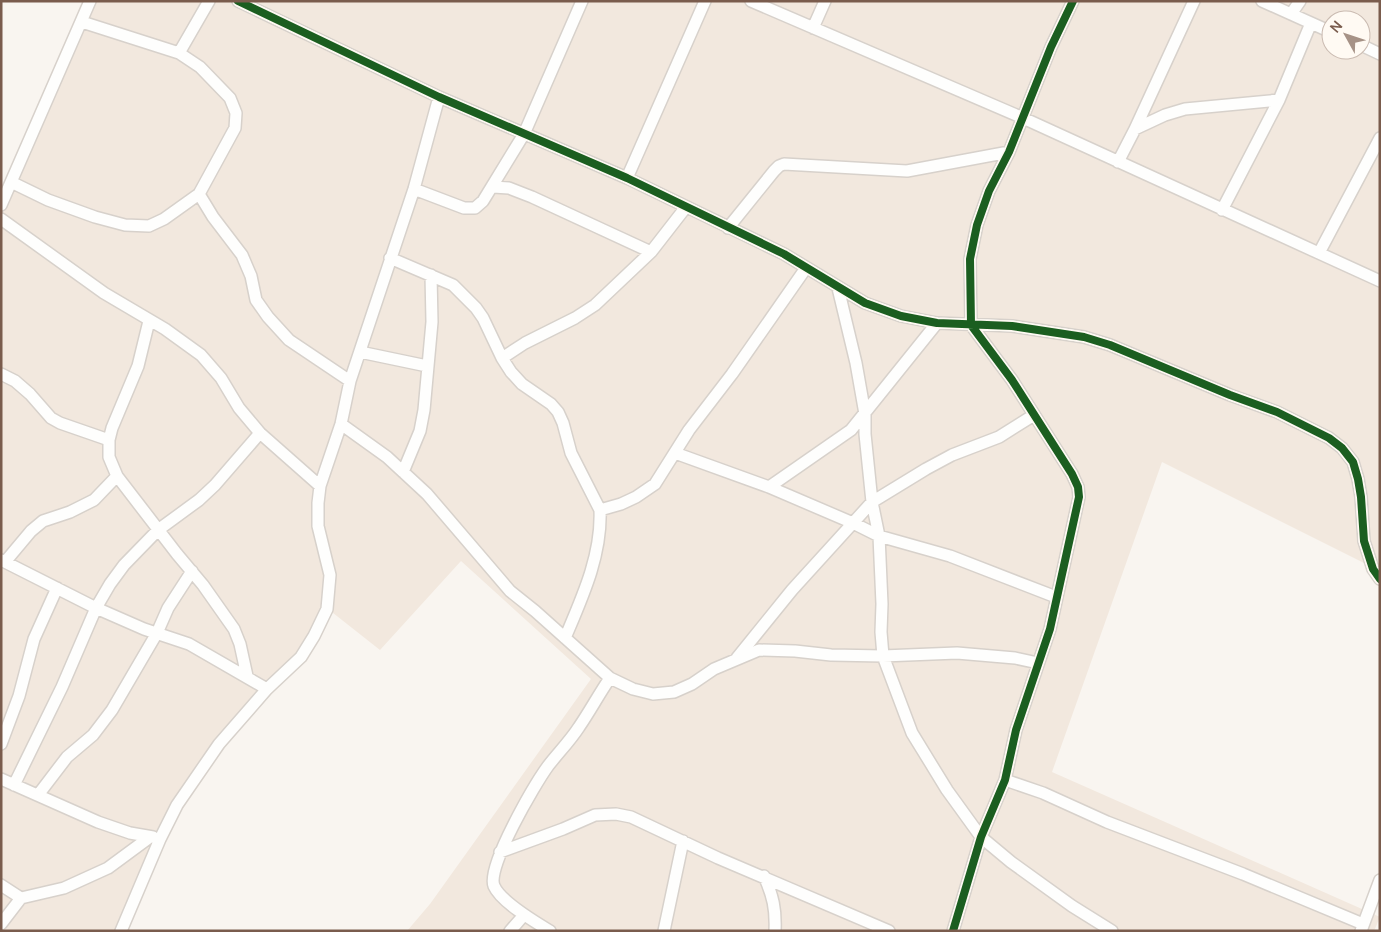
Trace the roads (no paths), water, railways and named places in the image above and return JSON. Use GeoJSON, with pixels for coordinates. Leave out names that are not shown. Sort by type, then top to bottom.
{"type":"FeatureCollection","features":[{"type":"Feature","properties":{"kind":"street"},"geometry":{"type":"LineString","coordinates":[[1,205],[90,1]]}},
{"type":"Feature","properties":{"kind":"street"},"geometry":{"type":"LineString","coordinates":[[179,53],[209,1]]}},
{"type":"Feature","properties":{"kind":"street"},"geometry":{"type":"LineString","coordinates":[[238,1],[439,97],[627,178],[784,254],[864,303],[901,316],[937,323],[1012,326],[1084,337],[1110,345],[1230,395],[1277,412],[1329,438],[1342,448],[1353,462],[1358,479],[1364,541],[1372,569],[1380,579]]}},
{"type":"Feature","properties":{"kind":"street"},"geometry":{"type":"LineString","coordinates":[[414,189],[464,208],[475,208],[483,201],[524,134],[582,1]]}},
{"type":"Feature","properties":{"kind":"street"},"geometry":{"type":"LineString","coordinates":[[627,178],[705,1]]}},
{"type":"Feature","properties":{"kind":"street"},"geometry":{"type":"LineString","coordinates":[[751,1],[1023,118],[1380,281]]}},
{"type":"Feature","properties":{"kind":"street"},"geometry":{"type":"LineString","coordinates":[[813,28],[825,1]]}},
{"type":"Feature","properties":{"kind":"street"},"geometry":{"type":"LineString","coordinates":[[953,931],[981,837],[1005,780],[1016,730],[1050,629],[1079,497],[1078,487],[1072,474],[1012,380],[971,325],[970,259],[977,225],[989,191],[1009,152],[1073,1]]}},
{"type":"Feature","properties":{"kind":"street"},"geometry":{"type":"LineString","coordinates":[[1118,162],[1194,1]]}},
{"type":"Feature","properties":{"kind":"street"},"geometry":{"type":"LineString","coordinates":[[1262,1],[1321,27]]}},
{"type":"Feature","properties":{"kind":"street"},"geometry":{"type":"LineString","coordinates":[[1291,14],[1300,1]]}},
{"type":"Feature","properties":{"kind":"street"},"geometry":{"type":"LineString","coordinates":[[12,182],[48,200],[96,218],[125,225],[149,226],[164,219],[199,194],[235,128],[236,113],[230,98],[200,67],[179,53],[82,22]]}},
{"type":"Feature","properties":{"kind":"street"},"geometry":{"type":"LineString","coordinates":[[1222,210],[1279,100],[1312,23]]}},
{"type":"Feature","properties":{"kind":"street"},"geometry":{"type":"LineString","coordinates":[[121,931],[155,838],[219,744],[267,689],[301,657],[327,609],[330,575],[318,526],[320,486],[341,424],[350,381],[414,189],[439,97]]}},
{"type":"Feature","properties":{"kind":"street"},"geometry":{"type":"LineString","coordinates":[[1135,129],[1165,115],[1185,109],[1279,100]]}},
{"type":"Feature","properties":{"kind":"street"},"geometry":{"type":"LineString","coordinates":[[1318,254],[1380,138]]}},
{"type":"Feature","properties":{"kind":"street"},"geometry":{"type":"LineString","coordinates":[[728,228],[774,171],[784,164],[907,171],[1009,152]]}},
{"type":"Feature","properties":{"kind":"street"},"geometry":{"type":"LineString","coordinates":[[493,187],[509,188],[532,197],[650,252]]}},
{"type":"Feature","properties":{"kind":"street"},"geometry":{"type":"LineString","coordinates":[[199,194],[213,217],[242,255],[251,276],[256,300],[268,317],[289,340],[350,381]]}},
{"type":"Feature","properties":{"kind":"street"},"geometry":{"type":"LineString","coordinates":[[502,358],[525,342],[575,318],[595,305],[650,252],[686,207]]}},
{"type":"Feature","properties":{"kind":"street"},"geometry":{"type":"LineString","coordinates":[[1,219],[104,293],[182,340],[201,355],[221,378],[239,408],[260,433],[320,486]]}},
{"type":"Feature","properties":{"kind":"street"},"geometry":{"type":"LineString","coordinates":[[390,258],[453,285],[476,308],[483,318],[502,358],[511,372],[522,384],[551,404],[558,412],[571,453],[600,510],[598,541],[587,587],[565,638]]}},
{"type":"Feature","properties":{"kind":"street"},"geometry":{"type":"LineString","coordinates":[[600,510],[636,497],[655,484],[689,430],[738,367],[806,268]]}},
{"type":"Feature","properties":{"kind":"street"},"geometry":{"type":"LineString","coordinates":[[403,472],[420,431],[424,410],[432,322],[431,275]]}},
{"type":"Feature","properties":{"kind":"street"},"geometry":{"type":"LineString","coordinates":[[838,288],[856,363],[865,414],[865,434],[872,502],[879,536],[882,604],[881,632],[884,656],[912,733],[947,790],[981,837],[1011,862],[1072,906],[1112,931]]}},
{"type":"Feature","properties":{"kind":"street"},"geometry":{"type":"LineString","coordinates":[[149,321],[138,366],[112,428],[109,440],[109,457],[117,476],[158,530],[204,585],[234,629],[240,644],[246,676]]}},
{"type":"Feature","properties":{"kind":"street"},"geometry":{"type":"LineString","coordinates":[[769,488],[851,430],[937,323]]}},
{"type":"Feature","properties":{"kind":"street"},"geometry":{"type":"LineString","coordinates":[[360,352],[427,366]]}},
{"type":"Feature","properties":{"kind":"street"},"geometry":{"type":"LineString","coordinates":[[1,374],[15,381],[30,394],[51,418],[109,440]]}},
{"type":"Feature","properties":{"kind":"street"},"geometry":{"type":"LineString","coordinates":[[737,658],[792,590],[872,502],[952,455],[999,437],[1034,415]]}},
{"type":"Feature","properties":{"kind":"street"},"geometry":{"type":"LineString","coordinates":[[341,424],[387,457],[427,494],[510,591],[610,678],[634,689],[653,694],[674,692],[692,684],[714,669],[759,650],[831,655],[884,656],[957,653],[1015,658],[1038,663]]}},
{"type":"Feature","properties":{"kind":"street"},"geometry":{"type":"LineString","coordinates":[[14,785],[62,687],[96,608],[110,584],[124,565],[158,530],[199,500],[215,485],[260,433]]}},
{"type":"Feature","properties":{"kind":"street"},"geometry":{"type":"LineString","coordinates":[[675,453],[769,488],[853,523],[879,536],[950,556],[1056,597]]}},
{"type":"Feature","properties":{"kind":"street"},"geometry":{"type":"LineString","coordinates":[[117,476],[94,500],[70,512],[43,521],[3,561],[96,608],[144,629],[188,644],[267,689]]}},
{"type":"Feature","properties":{"kind":"street"},"geometry":{"type":"LineString","coordinates":[[38,795],[67,757],[93,735],[112,710],[157,633],[168,608],[192,571]]}},
{"type":"Feature","properties":{"kind":"street"},"geometry":{"type":"LineString","coordinates":[[1,744],[19,696],[34,638],[57,588]]}},
{"type":"Feature","properties":{"kind":"street"},"geometry":{"type":"LineString","coordinates":[[550,931],[524,915],[499,893],[493,885],[493,877],[500,852],[547,767],[579,727],[610,678]]}},
{"type":"Feature","properties":{"kind":"street"},"geometry":{"type":"LineString","coordinates":[[1,778],[98,822],[130,833],[155,838]]}},
{"type":"Feature","properties":{"kind":"street"},"geometry":{"type":"LineString","coordinates":[[1005,780],[1043,793],[1107,822],[1242,874],[1362,928],[1380,880]]}},
{"type":"Feature","properties":{"kind":"street"},"geometry":{"type":"LineString","coordinates":[[500,852],[563,829],[595,814],[616,814],[631,817],[718,858],[764,876],[889,931]]}},
{"type":"Feature","properties":{"kind":"street"},"geometry":{"type":"LineString","coordinates":[[1,924],[21,898],[64,888],[108,868],[155,838]]}},
{"type":"Feature","properties":{"kind":"street"},"geometry":{"type":"LineString","coordinates":[[664,931],[683,841]]}},
{"type":"Feature","properties":{"kind":"street"},"geometry":{"type":"LineString","coordinates":[[764,876],[773,896],[776,917],[775,931]]}},
{"type":"Feature","properties":{"kind":"street"},"geometry":{"type":"LineString","coordinates":[[1,885],[21,898]]}},
{"type":"Feature","properties":{"kind":"street"},"geometry":{"type":"LineString","coordinates":[[510,931],[524,915]]}}]}
